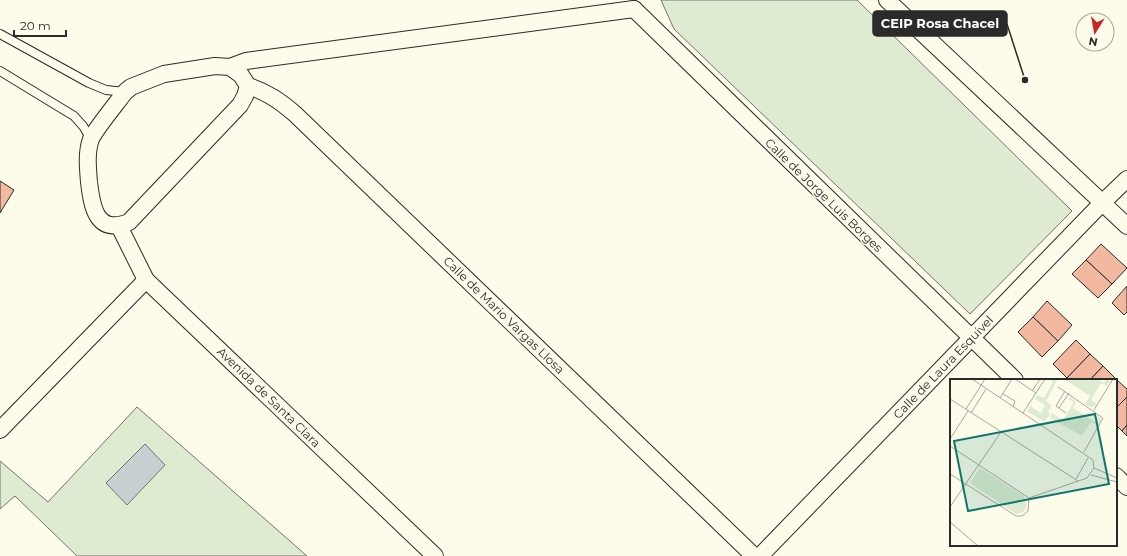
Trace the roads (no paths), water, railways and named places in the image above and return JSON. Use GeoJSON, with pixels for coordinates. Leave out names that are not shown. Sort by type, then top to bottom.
{"type":"FeatureCollection","features":[{"type":"Feature","properties":{"kind":"street"},"geometry":{"type":"LineString","coordinates":[[887,0],[1127,226]]}},
{"type":"Feature","properties":{"kind":"street"},"geometry":{"type":"LineString","coordinates":[[230,67],[241,75],[248,86],[240,106],[129,222],[119,226],[108,225],[98,219],[91,202],[88,170],[88,154],[91,139],[125,92],[131,87],[164,74],[215,66],[230,67],[246,61],[635,5]]}},
{"type":"Feature","properties":{"kind":"street","name":"Calle de Jorge Luis Borges"},"geometry":{"type":"LineString","coordinates":[[635,5],[1014,379]]}},
{"type":"Feature","properties":{"kind":"street","name":"Calle de Mario Vargas Llosa"},"geometry":{"type":"LineString","coordinates":[[248,86],[276,97],[295,114],[754,556]]}},
{"type":"Feature","properties":{"kind":"street","name":"Calle de Laura Esquivel"},"geometry":{"type":"LineString","coordinates":[[760,556],[1102,202],[1127,179]]}},
{"type":"Feature","properties":{"kind":"street","name":"Avenida de Santa Clara"},"geometry":{"type":"LineString","coordinates":[[119,226],[146,280],[435,556]]}},
{"type":"Feature","properties":{"kind":"street"},"geometry":{"type":"LineString","coordinates":[[0,430],[146,280]]}},
{"type":"Feature","properties":{"kind":"street"},"geometry":{"type":"LineString","coordinates":[[1117,477],[1127,487]]}},
{"type":"Feature","properties":{"kind":"lane"},"geometry":{"type":"LineString","coordinates":[[0,34],[90,83],[106,90],[125,92]]}},
{"type":"Feature","properties":{"kind":"lane"},"geometry":{"type":"LineString","coordinates":[[0,71],[74,116],[83,126],[91,139]]}},
{"type":"Feature","properties":{"kind":"place","name":"CEIP Rosa Chacel"},"geometry":{"type":"Point","coordinates":[1025,80]}}]}
